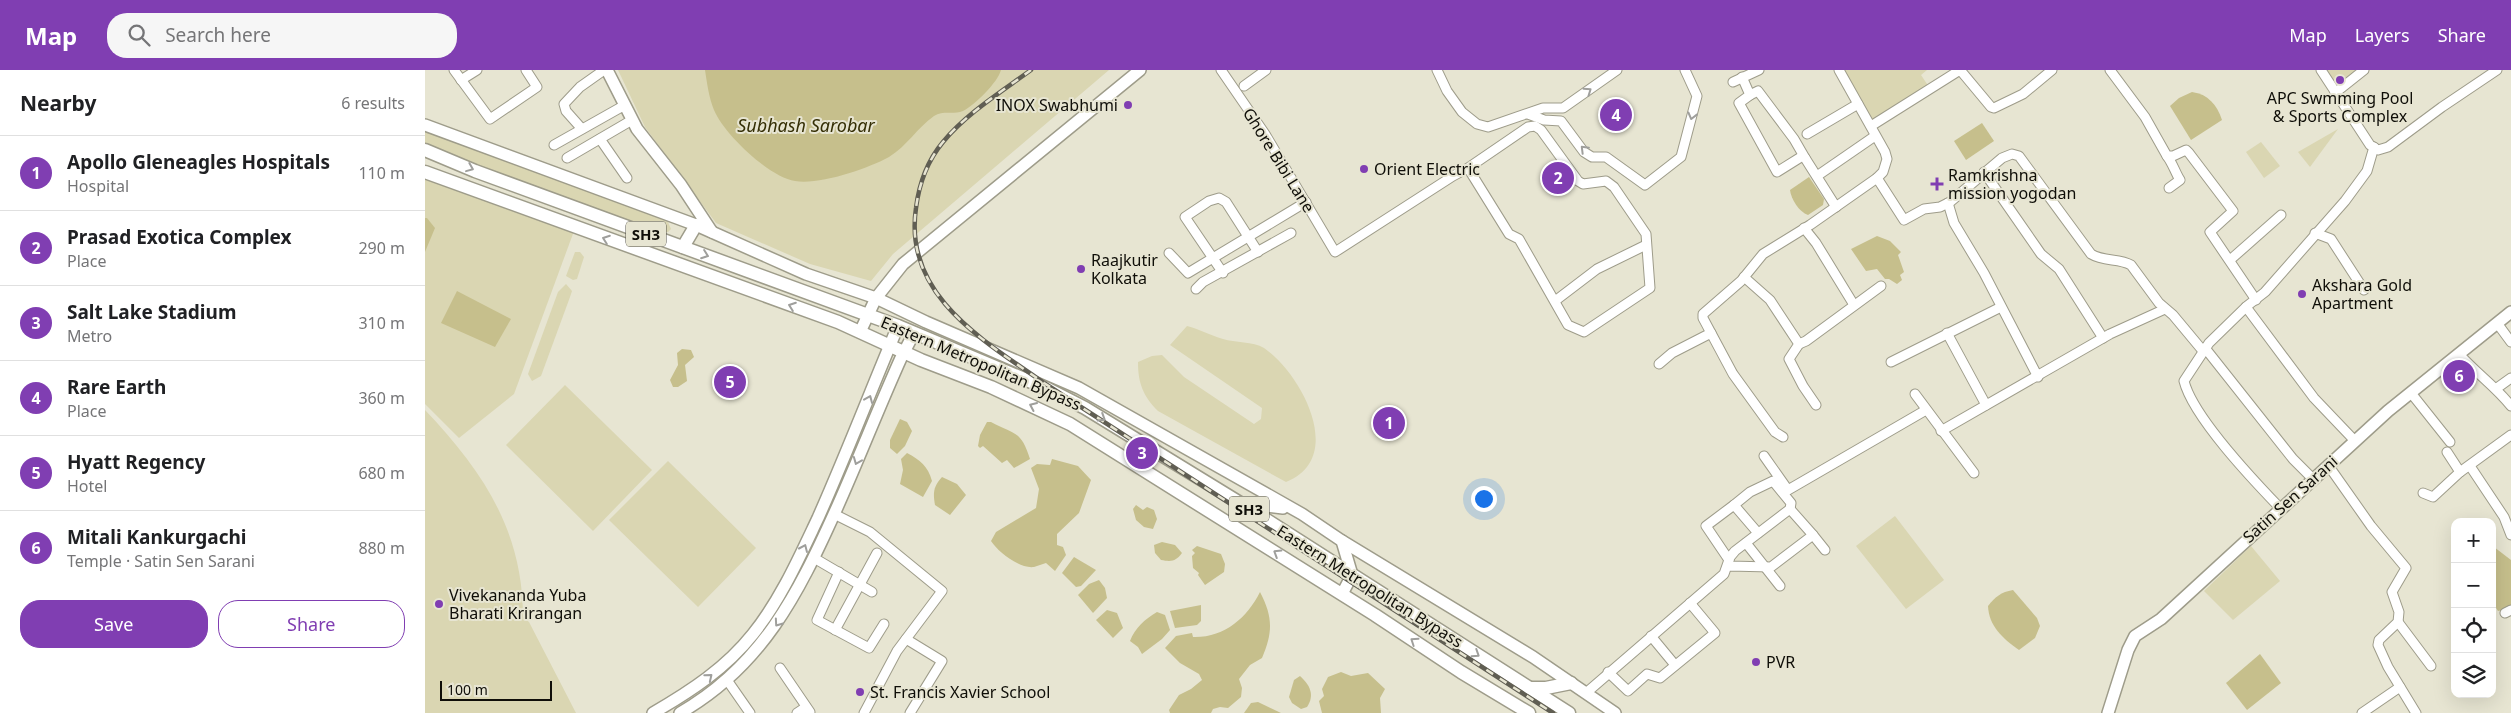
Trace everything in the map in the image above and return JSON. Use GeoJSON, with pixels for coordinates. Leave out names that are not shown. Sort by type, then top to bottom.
{"type":"FeatureCollection","features":[{"type":"Feature","properties":{"kind":"main road","name":"Eastern Metropolitan Bypass"},"geometry":{"type":"LineString","coordinates":[[425,150],[484,174],[867,314],[1048,389],[1085,408],[1240,503],[1569,713]]}},
{"type":"Feature","properties":{"kind":"main road","name":"Eastern Metropolitan Bypass"},"geometry":{"type":"LineString","coordinates":[[425,172],[860,332],[991,387],[1070,424],[1342,594],[1461,672],[1529,713]]}},
{"type":"Feature","properties":{"kind":"main road"},"geometry":{"type":"LineString","coordinates":[[683,247],[696,225]]}},
{"type":"Feature","properties":{"kind":"main road"},"geometry":{"type":"LineString","coordinates":[[1529,688],[1546,688],[1571,683]]}},
{"type":"Feature","properties":{"kind":"street"},"geometry":{"type":"LineString","coordinates":[[454,70],[490,119],[537,87],[526,70]]}},
{"type":"Feature","properties":{"kind":"street"},"geometry":{"type":"LineString","coordinates":[[461,80],[477,70]]}},
{"type":"Feature","properties":{"kind":"street"},"geometry":{"type":"LineString","coordinates":[[582,129],[566,111],[564,104],[580,87],[605,70],[633,120],[681,185],[712,232]]}},
{"type":"Feature","properties":{"kind":"street"},"geometry":{"type":"LineString","coordinates":[[860,332],[867,314],[877,298],[903,264],[1140,70]]}},
{"type":"Feature","properties":{"kind":"street","name":"Ghore Bibi Lane"},"geometry":{"type":"LineString","coordinates":[[1221,70],[1265,134],[1335,252],[1468,168]]}},
{"type":"Feature","properties":{"kind":"street"},"geometry":{"type":"LineString","coordinates":[[1244,86],[1266,70]]}},
{"type":"Feature","properties":{"kind":"street"},"geometry":{"type":"LineString","coordinates":[[1437,70],[1447,91],[1462,112],[1477,124],[1488,126],[1543,108],[1563,108],[1617,70]]}},
{"type":"Feature","properties":{"kind":"street"},"geometry":{"type":"LineString","coordinates":[[1563,108],[1561,121],[1585,152],[1592,157],[1606,157],[1645,185],[1681,157],[1697,96],[1685,70]]}},
{"type":"Feature","properties":{"kind":"street"},"geometry":{"type":"LineString","coordinates":[[1733,82],[1759,70]]}},
{"type":"Feature","properties":{"kind":"street"},"geometry":{"type":"LineString","coordinates":[[1783,437],[1775,432],[1733,374],[1703,318],[1703,314],[1744,276],[1763,254],[1836,207],[1883,172],[1887,159],[1871,126],[1839,70]]}},
{"type":"Feature","properties":{"kind":"street"},"geometry":{"type":"LineString","coordinates":[[1871,126],[1960,70],[1991,108],[2023,94],[2052,70]]}},
{"type":"Feature","properties":{"kind":"street"},"geometry":{"type":"LineString","coordinates":[[2110,70],[2145,117],[2173,164],[2174,172],[2180,180],[2169,188]]}},
{"type":"Feature","properties":{"kind":"street"},"geometry":{"type":"LineString","coordinates":[[2321,70],[2370,144],[2378,150],[2388,147],[2442,106],[2495,71]]}},
{"type":"Feature","properties":{"kind":"street"},"geometry":{"type":"LineString","coordinates":[[2335,93],[2364,70]]}},
{"type":"Feature","properties":{"kind":"street"},"geometry":{"type":"LineString","coordinates":[[1742,78],[1750,95]]}},
{"type":"Feature","properties":{"kind":"street"},"geometry":{"type":"LineString","coordinates":[[1805,158],[1801,157],[1777,172],[1739,103],[1758,91],[1794,139],[1836,207]]}},
{"type":"Feature","properties":{"kind":"street"},"geometry":{"type":"LineString","coordinates":[[1807,134],[1858,104]]}},
{"type":"Feature","properties":{"kind":"street"},"geometry":{"type":"LineString","coordinates":[[554,145],[625,105]]}},
{"type":"Feature","properties":{"kind":"street"},"geometry":{"type":"LineString","coordinates":[[1528,114],[1544,120],[1561,121]]}},
{"type":"Feature","properties":{"kind":"street"},"geometry":{"type":"LineString","coordinates":[[567,158],[633,120]]}},
{"type":"Feature","properties":{"kind":"street"},"geometry":{"type":"LineString","coordinates":[[425,125],[696,225],[806,274],[877,298],[926,322],[1079,388],[1343,541],[1493,632],[1615,713]]}},
{"type":"Feature","properties":{"kind":"street"},"geometry":{"type":"LineString","coordinates":[[1535,126],[1541,130],[1578,181],[1583,184],[1606,181],[1614,187],[1645,234],[1646,245],[1650,288],[1584,332],[1569,325],[1519,239],[1509,234],[1468,168],[1528,127],[1535,126]]}},
{"type":"Feature","properties":{"kind":"street"},"geometry":{"type":"LineString","coordinates":[[1817,176],[1875,136]]}},
{"type":"Feature","properties":{"kind":"street"},"geometry":{"type":"LineString","coordinates":[[600,140],[627,178]]}},
{"type":"Feature","properties":{"kind":"street"},"geometry":{"type":"LineString","coordinates":[[2281,508],[2261,488],[2192,402],[2184,380],[2204,350],[2246,307],[2277,280],[2315,233],[2333,216],[2367,170],[2374,147]]}},
{"type":"Feature","properties":{"kind":"street"},"geometry":{"type":"LineString","coordinates":[[2167,156],[2173,156],[2186,150],[2233,211],[2211,232],[2256,300]]}},
{"type":"Feature","properties":{"kind":"street"},"geometry":{"type":"LineString","coordinates":[[1877,178],[1905,220],[1924,209],[1941,207],[1984,172],[2012,154],[2019,156],[2091,254],[2101,260],[2125,261],[2131,264],[2165,309],[2173,315],[2204,350],[2287,452],[2313,479]]}},
{"type":"Feature","properties":{"kind":"street"},"geometry":{"type":"LineString","coordinates":[[1984,172],[2041,254],[2059,269],[2103,338]]}},
{"type":"Feature","properties":{"kind":"street"},"geometry":{"type":"LineString","coordinates":[[1223,273],[1185,217],[1209,201],[1219,198],[1227,202],[1258,252]]}},
{"type":"Feature","properties":{"kind":"street"},"geometry":{"type":"LineString","coordinates":[[1169,253],[1188,273],[1306,202]]}},
{"type":"Feature","properties":{"kind":"street"},"geometry":{"type":"LineString","coordinates":[[1948,203],[1955,223],[1980,266],[2038,377]]}},
{"type":"Feature","properties":{"kind":"street"},"geometry":{"type":"LineString","coordinates":[[2229,260],[2281,215]]}},
{"type":"Feature","properties":{"kind":"street"},"geometry":{"type":"LineString","coordinates":[[1804,228],[1816,243],[1854,305]]}},
{"type":"Feature","properties":{"kind":"street"},"geometry":{"type":"LineString","coordinates":[[1196,289],[1203,282],[1223,273],[1291,233]]}},
{"type":"Feature","properties":{"kind":"street"},"geometry":{"type":"LineString","coordinates":[[2315,233],[2331,239],[2364,290]]}},
{"type":"Feature","properties":{"kind":"street"},"geometry":{"type":"LineString","coordinates":[[1555,301],[1597,269],[1646,245]]}},
{"type":"Feature","properties":{"kind":"street"},"geometry":{"type":"LineString","coordinates":[[1744,276],[1770,300],[1799,344]]}},
{"type":"Feature","properties":{"kind":"street"},"geometry":{"type":"LineString","coordinates":[[1816,406],[1789,359],[1799,344],[1806,341],[1881,286]]}},
{"type":"Feature","properties":{"kind":"street"},"geometry":{"type":"LineString","coordinates":[[1891,362],[2001,307]]}},
{"type":"Feature","properties":{"kind":"street"},"geometry":{"type":"LineString","coordinates":[[2246,307],[2314,398],[2355,441]]}},
{"type":"Feature","properties":{"kind":"street"},"geometry":{"type":"LineString","coordinates":[[1941,431],[2103,338],[2165,309]]}},
{"type":"Feature","properties":{"kind":"street","name":"Satin Sen Sarani"},"geometry":{"type":"LineString","coordinates":[[2108,713],[2128,650],[2135,636],[2161,619],[2355,441],[2511,312]]}},
{"type":"Feature","properties":{"kind":"street"},"geometry":{"type":"LineString","coordinates":[[2497,324],[2511,342]]}},
{"type":"Feature","properties":{"kind":"street"},"geometry":{"type":"LineString","coordinates":[[653,713],[693,690],[725,664],[747,641],[782,591],[833,483],[898,326]]}},
{"type":"Feature","properties":{"kind":"street"},"geometry":{"type":"LineString","coordinates":[[680,713],[700,701],[727,680],[764,641],[794,598],[834,514],[914,333]]}},
{"type":"Feature","properties":{"kind":"street"},"geometry":{"type":"LineString","coordinates":[[1659,364],[1672,353],[1711,333]]}},
{"type":"Feature","properties":{"kind":"street"},"geometry":{"type":"LineString","coordinates":[[1947,333],[1986,405]]}},
{"type":"Feature","properties":{"kind":"street"},"geometry":{"type":"LineString","coordinates":[[2459,354],[2482,379],[2497,388],[2511,406]]}},
{"type":"Feature","properties":{"kind":"street"},"geometry":{"type":"LineString","coordinates":[[2497,388],[2511,378]]}},
{"type":"Feature","properties":{"kind":"street"},"geometry":{"type":"LineString","coordinates":[[2411,393],[2448,447],[2460,472]]}},
{"type":"Feature","properties":{"kind":"street"},"geometry":{"type":"LineString","coordinates":[[1915,394],[1974,474]]}},
{"type":"Feature","properties":{"kind":"street"},"geometry":{"type":"LineString","coordinates":[[1764,456],[1788,490],[1926,410]]}},
{"type":"Feature","properties":{"kind":"street"},"geometry":{"type":"LineString","coordinates":[[2423,493],[2433,497],[2460,472],[2511,435]]}},
{"type":"Feature","properties":{"kind":"street"},"geometry":{"type":"LineString","coordinates":[[2328,465],[2371,526],[2406,568],[2392,592],[2399,612],[2398,622],[2377,644],[2415,713]]}},
{"type":"Feature","properties":{"kind":"street"},"geometry":{"type":"LineString","coordinates":[[2470,466],[2504,517],[2511,535]]}},
{"type":"Feature","properties":{"kind":"street"},"geometry":{"type":"LineString","coordinates":[[1729,563],[1706,526],[1750,492],[1773,481],[1791,503],[1791,509],[1825,550]]}},
{"type":"Feature","properties":{"kind":"street"},"geometry":{"type":"LineString","coordinates":[[1240,503],[1289,509]]}},
{"type":"Feature","properties":{"kind":"street"},"geometry":{"type":"LineString","coordinates":[[1734,504],[1758,533]]}},
{"type":"Feature","properties":{"kind":"street"},"geometry":{"type":"LineString","coordinates":[[1586,693],[1608,672],[1724,574],[1729,563],[1745,543],[1791,509]]}},
{"type":"Feature","properties":{"kind":"street"},"geometry":{"type":"LineString","coordinates":[[834,514],[870,532],[942,591],[897,651],[864,713]]}},
{"type":"Feature","properties":{"kind":"street"},"geometry":{"type":"LineString","coordinates":[[1729,563],[1766,568],[1775,566],[1813,535]]}},
{"type":"Feature","properties":{"kind":"street"},"geometry":{"type":"LineString","coordinates":[[1342,594],[1352,575],[1343,541]]}},
{"type":"Feature","properties":{"kind":"street"},"geometry":{"type":"LineString","coordinates":[[1745,543],[1780,586]]}},
{"type":"Feature","properties":{"kind":"street"},"geometry":{"type":"LineString","coordinates":[[835,630],[877,553]]}},
{"type":"Feature","properties":{"kind":"street"},"geometry":{"type":"LineString","coordinates":[[814,558],[872,592]]}},
{"type":"Feature","properties":{"kind":"street"},"geometry":{"type":"LineString","coordinates":[[839,572],[817,620],[869,648],[884,624]]}},
{"type":"Feature","properties":{"kind":"street"},"geometry":{"type":"LineString","coordinates":[[782,591],[794,598]]}},
{"type":"Feature","properties":{"kind":"street"},"geometry":{"type":"LineString","coordinates":[[1608,672],[1628,691],[1647,674],[1660,678],[1719,634],[1690,603]]}},
{"type":"Feature","properties":{"kind":"street"},"geometry":{"type":"LineString","coordinates":[[2398,622],[2431,666]]}},
{"type":"Feature","properties":{"kind":"street"},"geometry":{"type":"LineString","coordinates":[[1651,636],[1675,665]]}},
{"type":"Feature","properties":{"kind":"street"},"geometry":{"type":"LineString","coordinates":[[906,639],[942,661],[910,713]]}},
{"type":"Feature","properties":{"kind":"street"},"geometry":{"type":"LineString","coordinates":[[780,668],[808,709],[797,713]]}},
{"type":"Feature","properties":{"kind":"street"},"geometry":{"type":"LineString","coordinates":[[727,680],[750,713]]}},
{"type":"Feature","properties":{"kind":"street"},"geometry":{"type":"LineString","coordinates":[[2362,713],[2400,686]]}},
{"type":"Feature","properties":{"kind":"street"},"geometry":{"type":"LineString","coordinates":[[693,690],[700,701]]}},
{"type":"Feature","properties":{"kind":"shaded area"},"geometry":{"type":"Polygon","coordinates":[[[618,70],[1109,70],[893,254],[871,281],[810,264],[716,223],[645,127],[618,70]]]}},
{"type":"Feature","properties":{"kind":"shaded area"},"geometry":{"type":"Polygon","coordinates":[[[1841,70],[1927,70],[1921,75],[1929,87],[1872,123],[1841,70]]]}},
{"type":"Feature","properties":{"kind":"shaded area","name":"APC Swmming Pool & Sports Complex"},"geometry":{"type":"Polygon","coordinates":[[[2325,70],[2361,70],[2336,89],[2325,70]]]}},
{"type":"Feature","properties":{"kind":"shaded area"},"geometry":{"type":"Polygon","coordinates":[[[2338,129],[2310,167],[2298,152],[2338,129]]]}},
{"type":"Feature","properties":{"kind":"shaded area"},"geometry":{"type":"Polygon","coordinates":[[[425,131],[611,198],[668,222],[671,229],[668,232],[658,232],[425,145],[425,131]]]}},
{"type":"Feature","properties":{"kind":"shaded area"},"geometry":{"type":"Polygon","coordinates":[[[2261,142],[2280,166],[2264,178],[2246,152],[2261,142]]]}},
{"type":"Feature","properties":{"kind":"shaded area"},"geometry":{"type":"Polygon","coordinates":[[[425,175],[574,231],[514,394],[459,438],[425,404],[425,175]]]}},
{"type":"Feature","properties":{"kind":"shaded area"},"geometry":{"type":"Polygon","coordinates":[[[575,252],[580,252],[584,257],[577,279],[573,280],[566,276],[575,252]]]}},
{"type":"Feature","properties":{"kind":"shaded area"},"geometry":{"type":"Polygon","coordinates":[[[566,284],[572,291],[570,297],[541,376],[532,381],[528,374],[558,292],[566,284]]]}},
{"type":"Feature","properties":{"kind":"shaded area"},"geometry":{"type":"Polygon","coordinates":[[[1187,326],[1223,339],[1260,346],[1278,360],[1292,376],[1312,415],[1316,436],[1313,454],[1304,470],[1286,482],[1158,411],[1153,405],[1142,389],[1138,362],[1152,356],[1162,355],[1184,377],[1254,424],[1261,419],[1262,408],[1170,345],[1187,326]]]}},
{"type":"Feature","properties":{"kind":"shaded area"},"geometry":{"type":"Polygon","coordinates":[[[565,385],[652,470],[593,531],[506,445],[565,385]]]}},
{"type":"Feature","properties":{"kind":"shaded area"},"geometry":{"type":"Polygon","coordinates":[[[425,410],[465,456],[496,504],[516,557],[521,586],[523,617],[529,622],[576,713],[425,713],[425,410]]]}},
{"type":"Feature","properties":{"kind":"shaded area"},"geometry":{"type":"Polygon","coordinates":[[[668,461],[756,548],[698,607],[609,520],[668,461]]]}},
{"type":"Feature","properties":{"kind":"shaded area"},"geometry":{"type":"Polygon","coordinates":[[[1895,516],[1944,580],[1906,609],[1856,546],[1895,516]]]}},
{"type":"Feature","properties":{"kind":"shaded area"},"geometry":{"type":"Polygon","coordinates":[[[2251,546],[2280,581],[2233,620],[2204,591],[2251,546]]]}},
{"type":"Feature","properties":{"kind":"water","name":"Subhash Sarobar"},"geometry":{"type":"Polygon","coordinates":[[[705,70],[1001,70],[991,87],[974,104],[956,113],[937,114],[889,157],[843,175],[805,182],[784,178],[773,172],[748,153],[727,131],[714,110],[709,95],[705,70]]]}},
{"type":"Feature","properties":{"kind":"water"},"geometry":{"type":"Polygon","coordinates":[[[2192,92],[2203,95],[2211,101],[2222,120],[2191,140],[2170,106],[2179,98],[2192,92]]]}},
{"type":"Feature","properties":{"kind":"water"},"geometry":{"type":"Polygon","coordinates":[[[1982,123],[1994,141],[1966,160],[1954,141],[1982,123]]]}},
{"type":"Feature","properties":{"kind":"water"},"geometry":{"type":"Polygon","coordinates":[[[1809,177],[1824,199],[1823,205],[1808,215],[1796,205],[1790,190],[1809,177]]]}},
{"type":"Feature","properties":{"kind":"water"},"geometry":{"type":"Polygon","coordinates":[[[425,218],[435,228],[425,252],[425,218]]]}},
{"type":"Feature","properties":{"kind":"water"},"geometry":{"type":"Polygon","coordinates":[[[1877,236],[1890,241],[1901,252],[1898,255],[1904,272],[1900,275],[1902,280],[1897,284],[1889,279],[1885,279],[1877,269],[1866,271],[1851,249],[1877,236]]]}},
{"type":"Feature","properties":{"kind":"water"},"geometry":{"type":"Polygon","coordinates":[[[457,291],[511,319],[495,347],[441,323],[457,291]]]}},
{"type":"Feature","properties":{"kind":"water"},"geometry":{"type":"Polygon","coordinates":[[[682,349],[691,350],[694,357],[685,365],[687,381],[678,387],[673,387],[670,380],[678,365],[677,353],[682,349]]]}},
{"type":"Feature","properties":{"kind":"water"},"geometry":{"type":"Polygon","coordinates":[[[900,419],[907,422],[912,431],[905,446],[897,454],[890,448],[890,440],[900,419]]]}},
{"type":"Feature","properties":{"kind":"water"},"geometry":{"type":"Polygon","coordinates":[[[987,422],[991,422],[1016,434],[1027,450],[1030,459],[1014,468],[1007,460],[1002,463],[983,446],[980,448],[978,446],[980,435],[987,422]]]}},
{"type":"Feature","properties":{"kind":"water"},"geometry":{"type":"Polygon","coordinates":[[[907,453],[923,464],[932,481],[923,497],[900,484],[903,470],[901,459],[907,453]]]}},
{"type":"Feature","properties":{"kind":"water"},"geometry":{"type":"Polygon","coordinates":[[[1052,459],[1078,466],[1091,480],[1079,513],[1057,534],[1057,545],[1063,547],[1066,555],[1055,571],[1046,563],[1028,567],[1016,563],[1004,555],[991,541],[996,532],[1036,508],[1039,489],[1031,468],[1037,464],[1050,465],[1052,459]]]}},
{"type":"Feature","properties":{"kind":"water"},"geometry":{"type":"Polygon","coordinates":[[[942,477],[957,484],[966,495],[950,515],[935,505],[934,490],[942,477]]]}},
{"type":"Feature","properties":{"kind":"water"},"geometry":{"type":"Polygon","coordinates":[[[1136,505],[1143,510],[1147,507],[1154,510],[1157,519],[1153,529],[1144,527],[1136,520],[1133,509],[1136,505]]]}},
{"type":"Feature","properties":{"kind":"water"},"geometry":{"type":"Polygon","coordinates":[[[1162,542],[1175,545],[1182,553],[1173,560],[1161,560],[1155,553],[1154,545],[1162,542]]]}},
{"type":"Feature","properties":{"kind":"water"},"geometry":{"type":"Polygon","coordinates":[[[1197,546],[1221,554],[1225,564],[1224,572],[1205,585],[1198,575],[1199,573],[1193,568],[1192,556],[1195,553],[1192,550],[1197,546]]]}},
{"type":"Feature","properties":{"kind":"water"},"geometry":{"type":"Polygon","coordinates":[[[2496,549],[2511,560],[2511,608],[2498,611],[2496,608],[2496,549]]]}},
{"type":"Feature","properties":{"kind":"water"},"geometry":{"type":"Polygon","coordinates":[[[1074,557],[1096,570],[1081,586],[1076,587],[1062,573],[1074,557]]]}},
{"type":"Feature","properties":{"kind":"water"},"geometry":{"type":"Polygon","coordinates":[[[1099,580],[1105,588],[1107,598],[1093,613],[1078,595],[1089,584],[1099,580]]]}},
{"type":"Feature","properties":{"kind":"water"},"geometry":{"type":"Polygon","coordinates":[[[2013,590],[2037,618],[2040,626],[2035,638],[2019,650],[1997,631],[1991,620],[1988,606],[1999,595],[2013,590]]]}},
{"type":"Feature","properties":{"kind":"water"},"geometry":{"type":"Polygon","coordinates":[[[1260,592],[1269,617],[1270,632],[1262,658],[1250,665],[1239,679],[1242,688],[1241,697],[1228,708],[1220,707],[1213,709],[1211,713],[1170,713],[1169,710],[1179,695],[1191,689],[1202,680],[1199,674],[1180,663],[1165,648],[1176,636],[1192,633],[1193,637],[1215,634],[1233,625],[1248,610],[1260,592]]]}},
{"type":"Feature","properties":{"kind":"water"},"geometry":{"type":"Polygon","coordinates":[[[1201,605],[1201,621],[1197,625],[1175,628],[1170,611],[1201,605]]]}},
{"type":"Feature","properties":{"kind":"water"},"geometry":{"type":"Polygon","coordinates":[[[1107,610],[1117,613],[1123,628],[1113,638],[1096,620],[1107,610]]]}},
{"type":"Feature","properties":{"kind":"water"},"geometry":{"type":"Polygon","coordinates":[[[1157,612],[1165,615],[1170,630],[1162,639],[1142,654],[1138,647],[1130,641],[1141,624],[1157,612]]]}},
{"type":"Feature","properties":{"kind":"water"},"geometry":{"type":"Polygon","coordinates":[[[2260,654],[2281,683],[2247,710],[2226,683],[2260,654]]]}},
{"type":"Feature","properties":{"kind":"water"},"geometry":{"type":"Polygon","coordinates":[[[1341,672],[1351,676],[1368,673],[1385,689],[1380,698],[1381,713],[1322,713],[1319,701],[1324,696],[1322,689],[1328,677],[1341,672]]]}},
{"type":"Feature","properties":{"kind":"water"},"geometry":{"type":"Polygon","coordinates":[[[1300,676],[1309,687],[1311,694],[1307,707],[1301,709],[1292,703],[1289,697],[1294,680],[1300,676]]]}},
{"type":"Feature","properties":{"kind":"water"},"geometry":{"type":"Polygon","coordinates":[[[1258,702],[1281,713],[1244,713],[1251,703],[1258,702]]]}},
{"type":"Feature","properties":{"kind":"railway"},"geometry":{"type":"LineString","coordinates":[[1031,70],[985,103],[952,131],[929,164],[919,190],[916,208],[915,239],[922,266],[935,290],[952,312],[996,350],[1044,383],[1553,713]]}},
{"type":"Feature","properties":{"kind":"place","name":"APC Swmming Pool & Sports Complex"},"geometry":{"type":"Point","coordinates":[2340,80]}},
{"type":"Feature","properties":{"kind":"place","name":"INOX Swabhumi"},"geometry":{"type":"Point","coordinates":[1128,105]}},
{"type":"Feature","properties":{"kind":"place","name":"Rare Earth"},"geometry":{"type":"Point","coordinates":[1616,115]}},
{"type":"Feature","properties":{"kind":"place","name":"Orient Electric"},"geometry":{"type":"Point","coordinates":[1364,169]}},
{"type":"Feature","properties":{"kind":"place","name":"Prasad Exotica Complex"},"geometry":{"type":"Point","coordinates":[1558,178]}},
{"type":"Feature","properties":{"kind":"place","name":"Ramkrishna mission yogodan"},"geometry":{"type":"Point","coordinates":[1937,184]}},
{"type":"Feature","properties":{"kind":"place","name":"Raajkutir Kolkata"},"geometry":{"type":"Point","coordinates":[1081,269]}},
{"type":"Feature","properties":{"kind":"place","name":"Akshara Gold Apartment"},"geometry":{"type":"Point","coordinates":[2302,294]}},
{"type":"Feature","properties":{"kind":"place","name":"Mitali Kankurgachi"},"geometry":{"type":"Point","coordinates":[2459,376]}},
{"type":"Feature","properties":{"kind":"place","name":"Hyatt Regency"},"geometry":{"type":"Point","coordinates":[730,382]}},
{"type":"Feature","properties":{"kind":"place","name":"Apollo Gleneagles Hospitals"},"geometry":{"type":"Point","coordinates":[1389,423]}},
{"type":"Feature","properties":{"kind":"place","name":"Salt Lake Stadium"},"geometry":{"type":"Point","coordinates":[1142,453]}},
{"type":"Feature","properties":{"kind":"place","name":"Vivekananda Yuba Bharati Krirangan"},"geometry":{"type":"Point","coordinates":[439,604]}},
{"type":"Feature","properties":{"kind":"place","name":"PVR"},"geometry":{"type":"Point","coordinates":[1756,662]}},
{"type":"Feature","properties":{"kind":"place","name":"St. Francis Xavier School"},"geometry":{"type":"Point","coordinates":[860,692]}}]}
